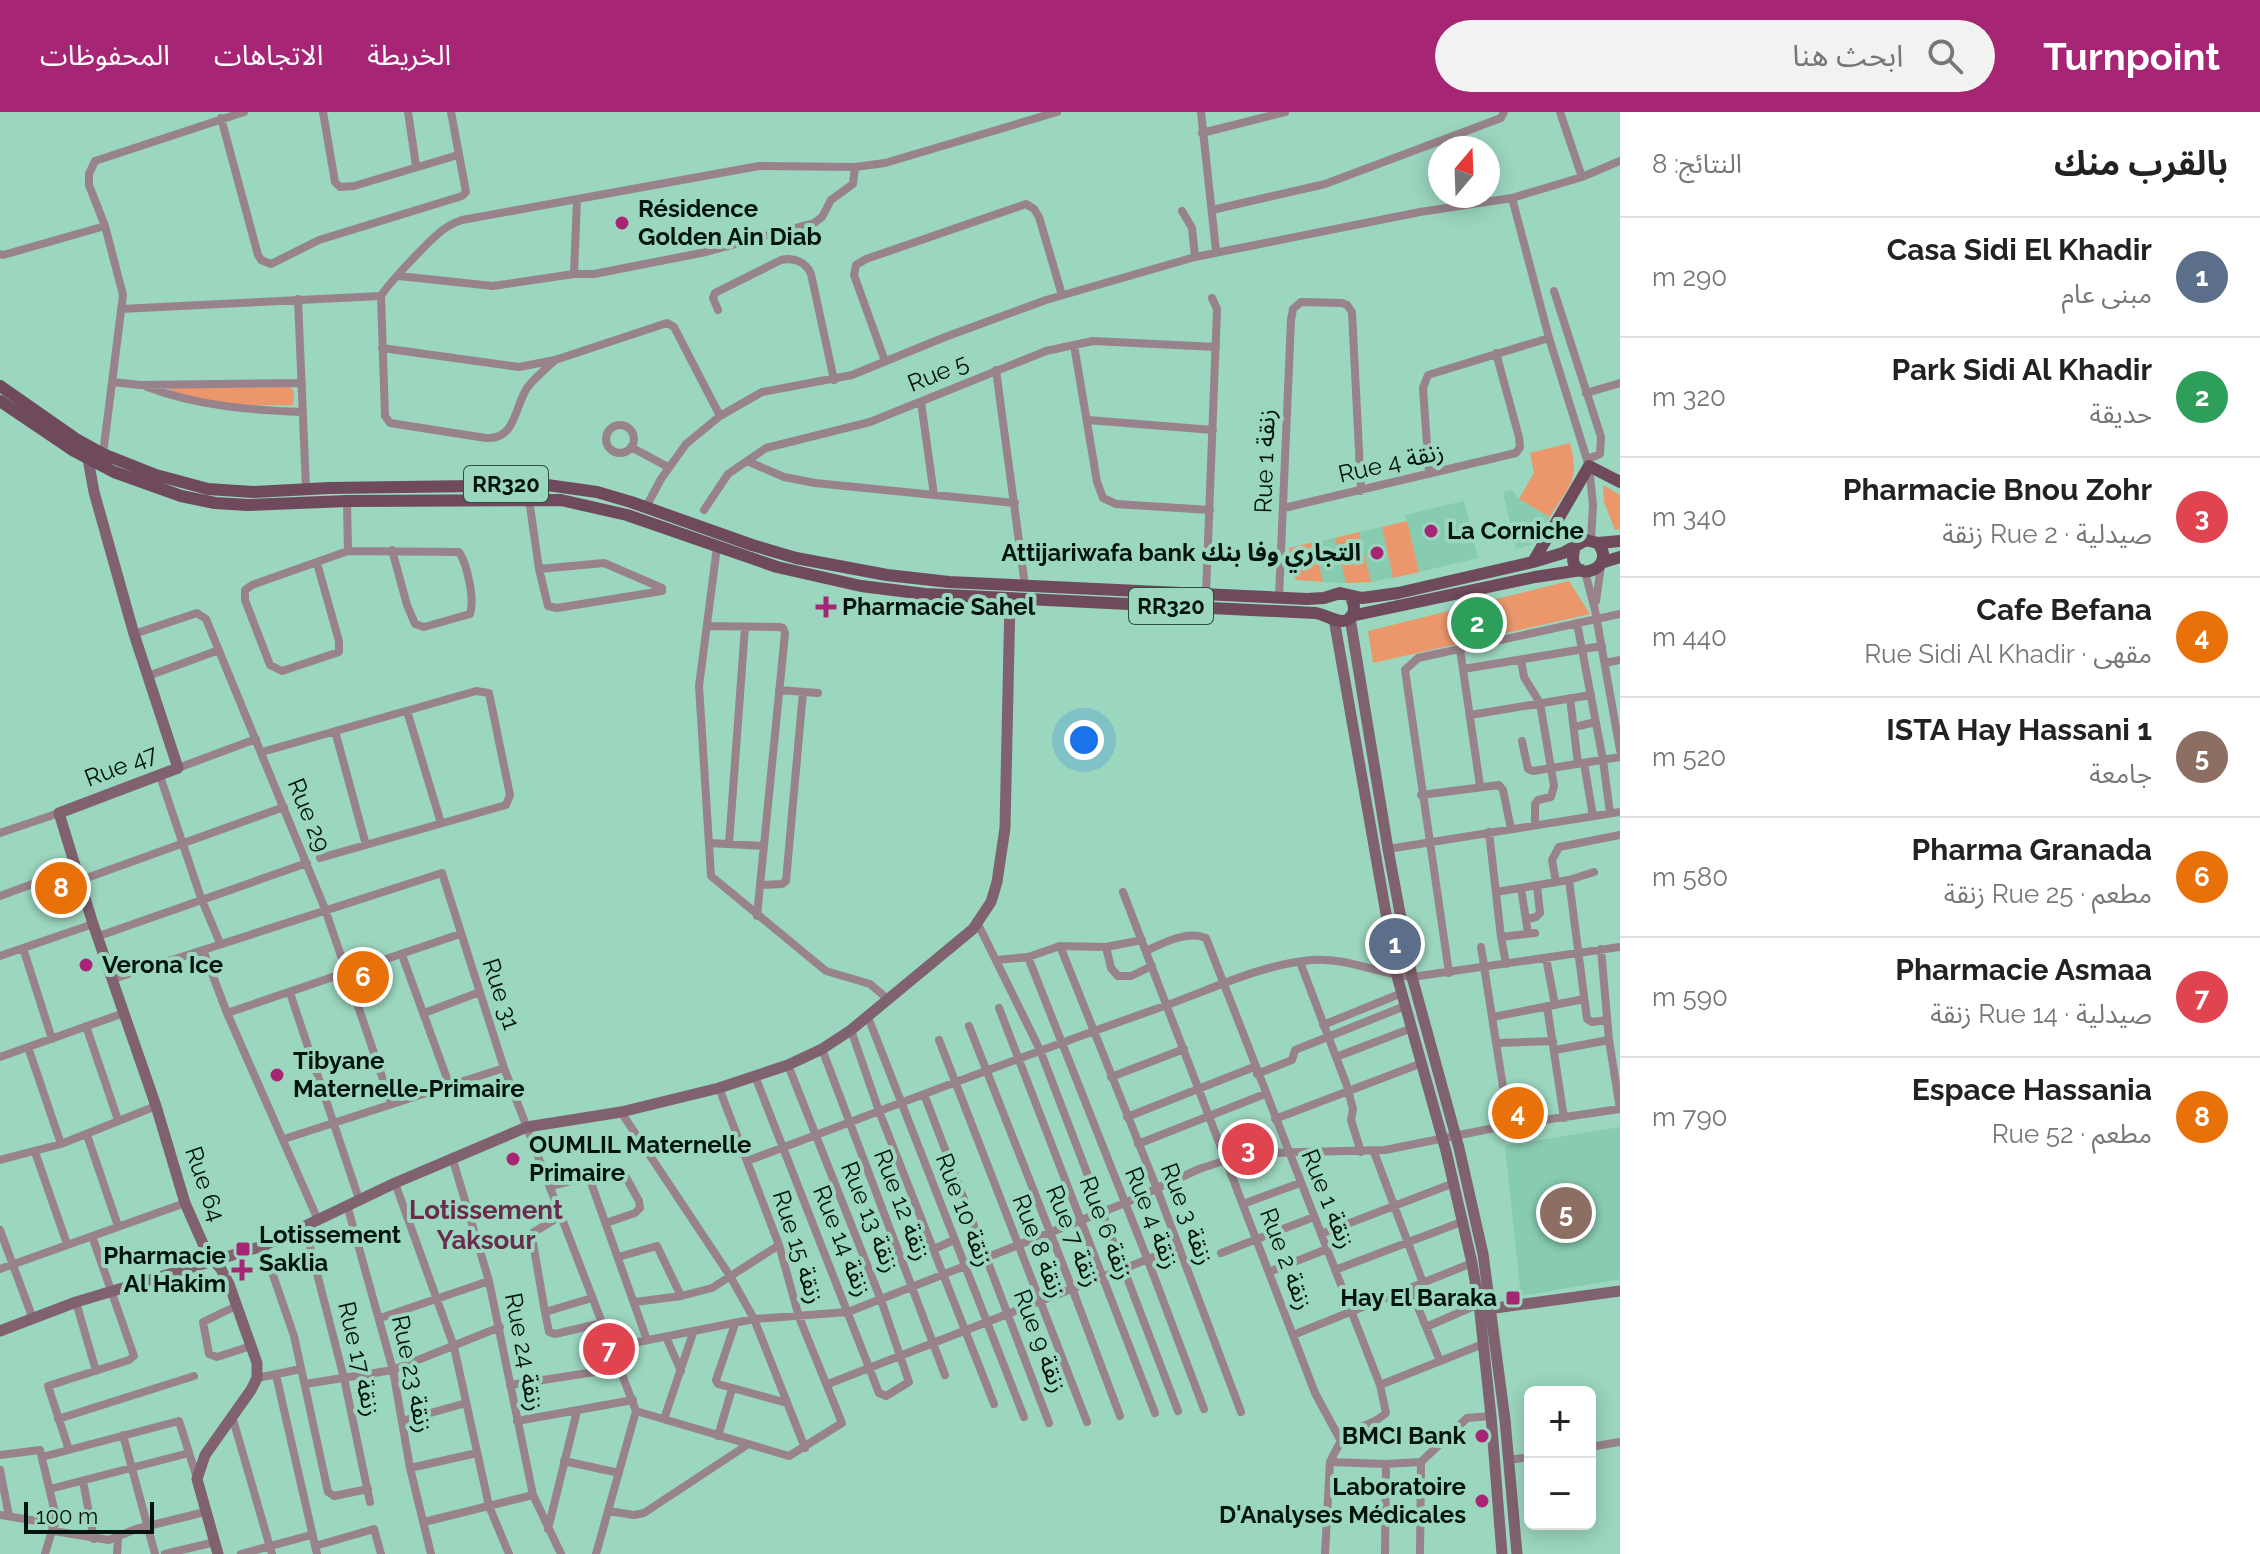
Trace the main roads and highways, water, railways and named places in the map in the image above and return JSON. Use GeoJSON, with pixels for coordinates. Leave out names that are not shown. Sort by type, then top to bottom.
{"type":"FeatureCollection","features":[{"type":"Feature","properties":{"kind":"main road","name":"RR320"},"geometry":{"type":"LineString","coordinates":[[0,386],[103,454],[156,475],[208,489],[253,492],[547,485],[597,492],[752,545],[817,563],[920,580],[1313,599],[1340,593],[1365,598],[1533,562],[1575,547],[1582,541],[1620,541]]}},
{"type":"Feature","properties":{"kind":"main road","name":"RR320"},"geometry":{"type":"LineString","coordinates":[[0,401],[88,459],[114,472],[161,489],[215,503],[561,500],[605,508],[777,567],[861,586],[911,593],[1315,613],[1340,621],[1535,577],[1594,571],[1620,557]]}},
{"type":"Feature","properties":{"kind":"main road"},"geometry":{"type":"LineString","coordinates":[[1533,562],[1588,463],[1620,482]]}},
{"type":"Feature","properties":{"kind":"main road"},"geometry":{"type":"LineString","coordinates":[[1594,541],[1605,553],[1602,564]]}},
{"type":"Feature","properties":{"kind":"main road"},"geometry":{"type":"LineString","coordinates":[[1575,547],[1572,557],[1583,571]]}},
{"type":"Feature","properties":{"kind":"main road"},"geometry":{"type":"LineString","coordinates":[[1349,595],[1355,605],[1350,617]]}},
{"type":"Feature","properties":{"kind":"main road"},"geometry":{"type":"LineString","coordinates":[[1332,596],[1327,607],[1333,618]]}},
{"type":"Feature","properties":{"kind":"place","name":"Résidence Golden Ain Diab"},"geometry":{"type":"Point","coordinates":[622,223]}},
{"type":"Feature","properties":{"kind":"place","name":"La Corniche"},"geometry":{"type":"Point","coordinates":[1431,531]}},
{"type":"Feature","properties":{"kind":"place","name":"Attijariwafa bank التجاري وفا بنك"},"geometry":{"type":"Point","coordinates":[1377,553]}},
{"type":"Feature","properties":{"kind":"place","name":"Pharmacie Sahel"},"geometry":{"type":"Point","coordinates":[826,607]}},
{"type":"Feature","properties":{"kind":"place","name":"Park Sidi Al Khadir"},"geometry":{"type":"Point","coordinates":[1477,623]}},
{"type":"Feature","properties":{"kind":"place","name":"Espace Hassania"},"geometry":{"type":"Point","coordinates":[61,888]}},
{"type":"Feature","properties":{"kind":"place","name":"Casa Sidi El Khadir"},"geometry":{"type":"Point","coordinates":[1395,944]}},
{"type":"Feature","properties":{"kind":"place","name":"Verona Ice"},"geometry":{"type":"Point","coordinates":[86,965]}},
{"type":"Feature","properties":{"kind":"place","name":"Pharma Granada"},"geometry":{"type":"Point","coordinates":[363,977]}},
{"type":"Feature","properties":{"kind":"place","name":"Tibyane Maternelle-Primaire"},"geometry":{"type":"Point","coordinates":[277,1075]}},
{"type":"Feature","properties":{"kind":"place","name":"Cafe Befana"},"geometry":{"type":"Point","coordinates":[1518,1113]}},
{"type":"Feature","properties":{"kind":"place","name":"Pharmacie Bnou Zohr"},"geometry":{"type":"Point","coordinates":[1248,1149]}},
{"type":"Feature","properties":{"kind":"place","name":"OUMLIL Maternelle Primaire"},"geometry":{"type":"Point","coordinates":[513,1159]}},
{"type":"Feature","properties":{"kind":"place","name":"ISTA Hay Hassani 1"},"geometry":{"type":"Point","coordinates":[1566,1213]}},
{"type":"Feature","properties":{"kind":"place","name":"Lotissement Saklia"},"geometry":{"type":"Point","coordinates":[243,1249]}},
{"type":"Feature","properties":{"kind":"place","name":"Pharmacie Al Hakim"},"geometry":{"type":"Point","coordinates":[242,1270]}},
{"type":"Feature","properties":{"kind":"place","name":"Hay El Baraka"},"geometry":{"type":"Point","coordinates":[1513,1298]}},
{"type":"Feature","properties":{"kind":"place","name":"Pharmacie Asmaa"},"geometry":{"type":"Point","coordinates":[609,1349]}},
{"type":"Feature","properties":{"kind":"place","name":"BMCI Bank"},"geometry":{"type":"Point","coordinates":[1482,1436]}},
{"type":"Feature","properties":{"kind":"place","name":"Laboratoire D'Analyses Médicales"},"geometry":{"type":"Point","coordinates":[1482,1501]}},
{"type":"Feature","properties":{"kind":"district","name":"Lotissement Yaksour"},"geometry":{"type":"Point","coordinates":[486,1225]}}]}
